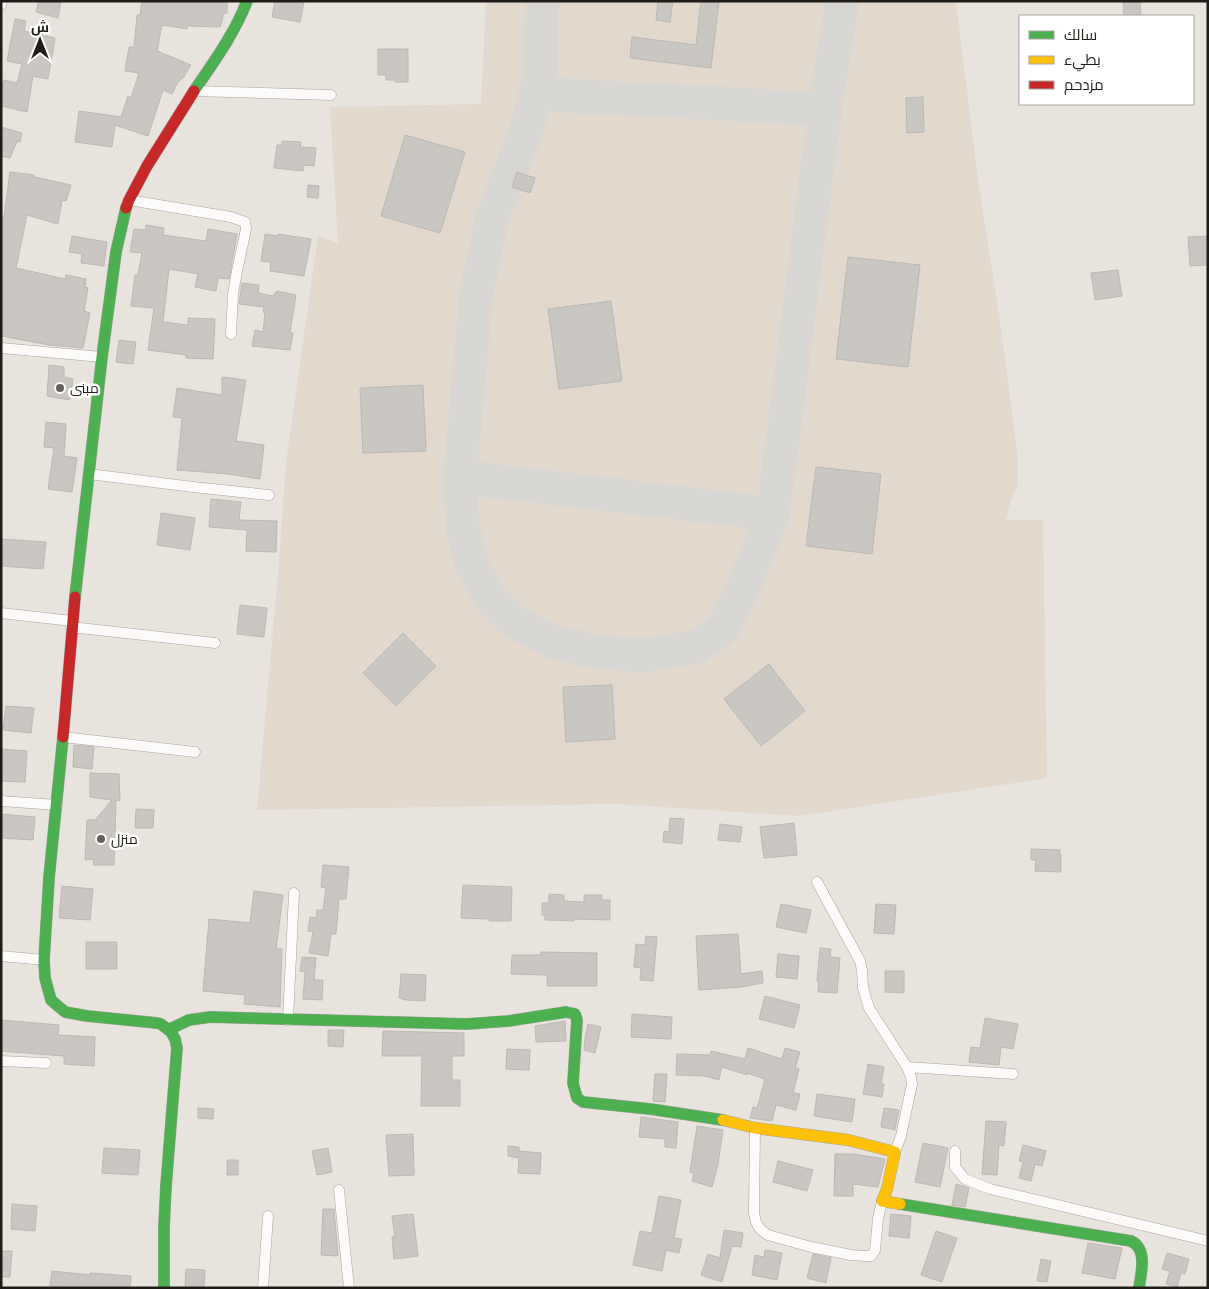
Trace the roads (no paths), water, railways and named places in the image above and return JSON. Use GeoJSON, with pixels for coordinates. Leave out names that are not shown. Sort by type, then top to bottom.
{"type":"FeatureCollection","features":[{"type":"Feature","properties":{"kind":"main road"},"geometry":{"type":"LineString","coordinates":[[164,1288],[164,1226],[177,1048],[176,1037],[170,1029],[162,1024],[65,1012],[54,1004],[51,1000],[45,978],[44,960],[49,878],[63,737],[71,624],[102,356],[116,252],[124,216],[129,200],[147,166],[224,45],[247,1]]}},
{"type":"Feature","properties":{"kind":"main road"},"geometry":{"type":"LineString","coordinates":[[170,1029],[180,1023],[196,1018],[210,1017],[467,1024],[508,1021],[571,1012],[575,1014],[577,1020],[573,1083],[577,1098],[583,1102],[725,1120],[755,1128],[848,1140],[895,1152],[887,1189],[882,1202],[1121,1238],[1130,1241],[1140,1248],[1142,1267],[1139,1288]]}},
{"type":"Feature","properties":{"kind":"street"},"geometry":{"type":"LineString","coordinates":[[194,91],[331,95]]}},
{"type":"Feature","properties":{"kind":"street"},"geometry":{"type":"LineString","coordinates":[[129,200],[231,216],[245,222],[246,230],[233,294],[231,334]]}},
{"type":"Feature","properties":{"kind":"street"},"geometry":{"type":"LineString","coordinates":[[1,348],[102,356]]}},
{"type":"Feature","properties":{"kind":"street"},"geometry":{"type":"LineString","coordinates":[[89,474],[269,495]]}},
{"type":"Feature","properties":{"kind":"street"},"geometry":{"type":"LineString","coordinates":[[1,613],[71,624],[215,642]]}},
{"type":"Feature","properties":{"kind":"street"},"geometry":{"type":"LineString","coordinates":[[63,737],[195,752]]}},
{"type":"Feature","properties":{"kind":"street"},"geometry":{"type":"LineString","coordinates":[[1,801],[57,805]]}},
{"type":"Feature","properties":{"kind":"street"},"geometry":{"type":"LineString","coordinates":[[817,882],[860,961],[863,988],[869,1008],[907,1067],[911,1077],[912,1084],[901,1136],[895,1152]]}},
{"type":"Feature","properties":{"kind":"street"},"geometry":{"type":"LineString","coordinates":[[288,1020],[294,893]]}},
{"type":"Feature","properties":{"kind":"street"},"geometry":{"type":"LineString","coordinates":[[1,956],[44,960]]}},
{"type":"Feature","properties":{"kind":"street"},"geometry":{"type":"LineString","coordinates":[[1,1061],[46,1063]]}},
{"type":"Feature","properties":{"kind":"street"},"geometry":{"type":"LineString","coordinates":[[907,1067],[1013,1074]]}},
{"type":"Feature","properties":{"kind":"street"},"geometry":{"type":"LineString","coordinates":[[755,1128],[754,1212],[756,1222],[768,1235],[811,1247],[858,1256],[871,1256],[875,1250],[878,1219],[882,1202]]}},
{"type":"Feature","properties":{"kind":"street"},"geometry":{"type":"LineString","coordinates":[[955,1151],[955,1167],[965,1179],[990,1189],[1208,1241]]}},
{"type":"Feature","properties":{"kind":"street"},"geometry":{"type":"LineString","coordinates":[[339,1190],[348,1288]]}},
{"type":"Feature","properties":{"kind":"street"},"geometry":{"type":"LineString","coordinates":[[263,1288],[268,1216]]}},
{"type":"Feature","properties":{"kind":"place","name":"مبنى"},"geometry":{"type":"Point","coordinates":[60,388]}},
{"type":"Feature","properties":{"kind":"place","name":"منزل"},"geometry":{"type":"Point","coordinates":[101,839]}}]}
